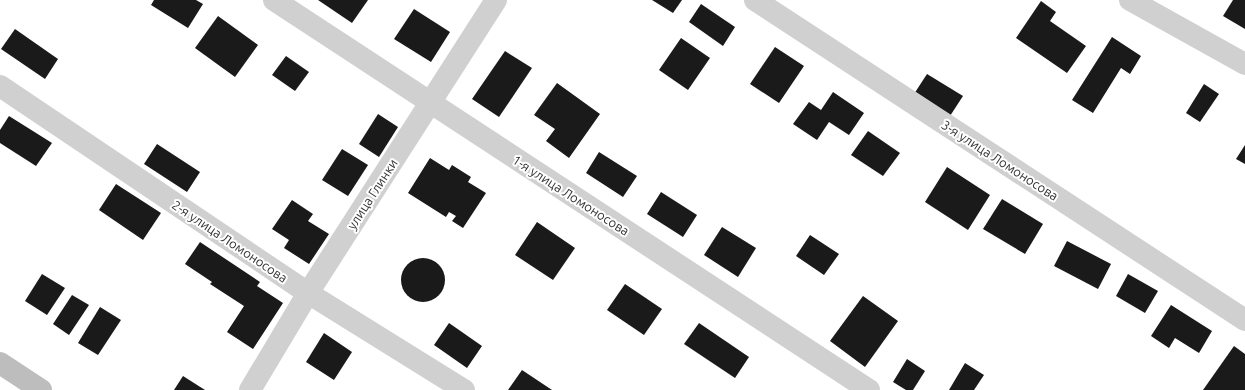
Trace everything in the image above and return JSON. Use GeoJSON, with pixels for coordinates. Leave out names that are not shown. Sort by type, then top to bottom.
{"type":"FeatureCollection","features":[{"type":"Feature","properties":{"kind":"main road"},"geometry":{"type":"LineString","coordinates":[[0,363],[41,390]]}},
{"type":"Feature","properties":{"kind":"street","name":"1-я улица Ломоносова"},"geometry":{"type":"LineString","coordinates":[[274,0],[869,390]]}},
{"type":"Feature","properties":{"kind":"street","name":"улица Глинки"},"geometry":{"type":"LineString","coordinates":[[250,390],[308,293],[496,0]]}},
{"type":"Feature","properties":{"kind":"street","name":"3-я улица Ломоносова"},"geometry":{"type":"LineString","coordinates":[[754,0],[1245,320]]}},
{"type":"Feature","properties":{"kind":"street"},"geometry":{"type":"LineString","coordinates":[[1130,0],[1245,64]]}},
{"type":"Feature","properties":{"kind":"street","name":"2-я улица Ломоносова"},"geometry":{"type":"LineString","coordinates":[[0,86],[308,293],[464,390]]}},
{"type":"Feature","properties":{"kind":"building"},"geometry":{"type":"Polygon","coordinates":[[[154,0],[196,0],[203,4],[188,28],[151,5],[154,0]]]}},
{"type":"Feature","properties":{"kind":"building"},"geometry":{"type":"Polygon","coordinates":[[[318,0],[368,0],[352,23],[318,0]]]}},
{"type":"Feature","properties":{"kind":"building"},"geometry":{"type":"Polygon","coordinates":[[[652,0],[682,0],[673,13],[652,0]]]}},
{"type":"Feature","properties":{"kind":"building"},"geometry":{"type":"Polygon","coordinates":[[[1233,0],[1245,0],[1245,29],[1223,16],[1233,0]]]}},
{"type":"Feature","properties":{"kind":"building"},"geometry":{"type":"Polygon","coordinates":[[[1041,1],[1056,12],[1050,21],[1086,46],[1067,73],[1016,38],[1041,1]]]}},
{"type":"Feature","properties":{"kind":"building"},"geometry":{"type":"Polygon","coordinates":[[[701,4],[735,27],[723,46],[689,22],[701,4]]]}},
{"type":"Feature","properties":{"kind":"building"},"geometry":{"type":"Polygon","coordinates":[[[414,9],[450,32],[431,62],[394,39],[414,9]]]}},
{"type":"Feature","properties":{"kind":"building"},"geometry":{"type":"Polygon","coordinates":[[[218,16],[258,45],[235,77],[195,48],[218,16]]]}},
{"type":"Feature","properties":{"kind":"building"},"geometry":{"type":"Polygon","coordinates":[[[15,29],[58,59],[45,79],[1,49],[15,29]]]}},
{"type":"Feature","properties":{"kind":"building"},"geometry":{"type":"Polygon","coordinates":[[[1112,37],[1141,56],[1130,74],[1121,68],[1093,113],[1072,100],[1112,37]]]}},
{"type":"Feature","properties":{"kind":"building"},"geometry":{"type":"Polygon","coordinates":[[[681,38],[710,58],[688,90],[659,70],[681,38]]]}},
{"type":"Feature","properties":{"kind":"building"},"geometry":{"type":"Polygon","coordinates":[[[775,47],[804,66],[779,103],[750,84],[775,47]]]}},
{"type":"Feature","properties":{"kind":"building"},"geometry":{"type":"Polygon","coordinates":[[[505,51],[532,68],[499,117],[472,99],[505,51]]]}},
{"type":"Feature","properties":{"kind":"building"},"geometry":{"type":"Polygon","coordinates":[[[286,56],[309,72],[295,91],[272,75],[286,56]]]}},
{"type":"Feature","properties":{"kind":"building"},"geometry":{"type":"Polygon","coordinates":[[[927,74],[963,96],[950,116],[914,94],[927,74]]]}},
{"type":"Feature","properties":{"kind":"building"},"geometry":{"type":"Polygon","coordinates":[[[557,83],[600,114],[569,158],[546,141],[555,129],[534,115],[557,83]]]}},
{"type":"Feature","properties":{"kind":"building"},"geometry":{"type":"Polygon","coordinates":[[[1204,84],[1219,94],[1200,122],[1186,113],[1204,84]]]}},
{"type":"Feature","properties":{"kind":"building"},"geometry":{"type":"Polygon","coordinates":[[[833,92],[864,113],[849,135],[829,122],[817,140],[793,124],[809,102],[821,110],[833,92]]]}},
{"type":"Feature","properties":{"kind":"building"},"geometry":{"type":"Polygon","coordinates":[[[378,114],[398,127],[379,157],[359,144],[378,114]]]}},
{"type":"Feature","properties":{"kind":"building"},"geometry":{"type":"Polygon","coordinates":[[[9,116],[52,143],[36,166],[0,143],[0,130],[9,116]]]}},
{"type":"Feature","properties":{"kind":"building"},"geometry":{"type":"Polygon","coordinates":[[[868,131],[900,153],[883,176],[851,155],[868,131]]]}},
{"type":"Feature","properties":{"kind":"building"},"geometry":{"type":"Polygon","coordinates":[[[157,144],[200,172],[187,192],[144,164],[157,144]]]}},
{"type":"Feature","properties":{"kind":"building"},"geometry":{"type":"Polygon","coordinates":[[[1245,145],[1245,164],[1236,159],[1245,145]]]}},
{"type":"Feature","properties":{"kind":"building"},"geometry":{"type":"Polygon","coordinates":[[[342,149],[368,165],[348,196],[322,180],[342,149]]]}},
{"type":"Feature","properties":{"kind":"building"},"geometry":{"type":"Polygon","coordinates":[[[599,152],[637,176],[623,197],[586,173],[599,152]]]}},
{"type":"Feature","properties":{"kind":"building"},"geometry":{"type":"Polygon","coordinates":[[[430,158],[449,170],[452,165],[471,177],[468,182],[486,193],[463,228],[452,221],[456,216],[449,212],[446,217],[408,193],[430,158]]]}},
{"type":"Feature","properties":{"kind":"building"},"geometry":{"type":"Polygon","coordinates":[[[947,167],[990,195],[968,230],[925,202],[947,167]]]}},
{"type":"Feature","properties":{"kind":"building"},"geometry":{"type":"Polygon","coordinates":[[[116,184],[161,213],[143,240],[99,210],[116,184]]]}},
{"type":"Feature","properties":{"kind":"building"},"geometry":{"type":"Polygon","coordinates":[[[661,192],[697,215],[683,237],[647,214],[661,192]]]}},
{"type":"Feature","properties":{"kind":"building"},"geometry":{"type":"Polygon","coordinates":[[[1002,199],[1043,224],[1025,254],[983,229],[1002,199]]]}},
{"type":"Feature","properties":{"kind":"building"},"geometry":{"type":"Polygon","coordinates":[[[292,200],[313,214],[308,221],[329,234],[309,264],[284,248],[289,240],[272,229],[292,200]]]}},
{"type":"Feature","properties":{"kind":"building"},"geometry":{"type":"Polygon","coordinates":[[[537,222],[575,248],[553,280],[515,255],[537,222]]]}},
{"type":"Feature","properties":{"kind":"building"},"geometry":{"type":"Polygon","coordinates":[[[722,227],[756,248],[738,277],[704,255],[722,227]]]}},
{"type":"Feature","properties":{"kind":"building"},"geometry":{"type":"Polygon","coordinates":[[[810,235],[839,254],[824,275],[796,256],[810,235]]]}},
{"type":"Feature","properties":{"kind":"building"},"geometry":{"type":"Polygon","coordinates":[[[1067,241],[1111,264],[1098,289],[1054,266],[1067,241]]]}},
{"type":"Feature","properties":{"kind":"building"},"geometry":{"type":"Polygon","coordinates":[[[200,242],[260,282],[257,286],[283,303],[253,349],[227,332],[244,306],[210,284],[212,282],[185,264],[200,242]]]}},
{"type":"Feature","properties":{"kind":"building"},"geometry":{"type":"Polygon","coordinates":[[[419,258],[427,258],[439,264],[445,276],[445,284],[439,296],[427,302],[419,302],[407,296],[401,284],[401,276],[407,264],[419,258]]]}},
{"type":"Feature","properties":{"kind":"building"},"geometry":{"type":"Polygon","coordinates":[[[42,274],[65,288],[47,315],[25,301],[42,274]]]}},
{"type":"Feature","properties":{"kind":"building"},"geometry":{"type":"Polygon","coordinates":[[[1128,274],[1158,291],[1145,313],[1116,296],[1128,274]]]}},
{"type":"Feature","properties":{"kind":"building"},"geometry":{"type":"Polygon","coordinates":[[[625,284],[662,309],[644,335],[607,310],[625,284]]]}},
{"type":"Feature","properties":{"kind":"building"},"geometry":{"type":"Polygon","coordinates":[[[72,295],[89,305],[69,335],[53,324],[72,295]]]}},
{"type":"Feature","properties":{"kind":"building"},"geometry":{"type":"Polygon","coordinates":[[[863,296],[898,321],[865,367],[830,341],[863,296]]]}},
{"type":"Feature","properties":{"kind":"building"},"geometry":{"type":"Polygon","coordinates":[[[1171,305],[1212,331],[1199,353],[1175,338],[1169,348],[1151,336],[1171,305]]]}},
{"type":"Feature","properties":{"kind":"building"},"geometry":{"type":"Polygon","coordinates":[[[100,307],[121,320],[98,355],[78,343],[100,307]]]}},
{"type":"Feature","properties":{"kind":"building"},"geometry":{"type":"Polygon","coordinates":[[[449,323],[482,346],[467,368],[434,345],[449,323]]]}},
{"type":"Feature","properties":{"kind":"building"},"geometry":{"type":"Polygon","coordinates":[[[699,323],[749,357],[735,378],[684,344],[699,323]]]}},
{"type":"Feature","properties":{"kind":"building"},"geometry":{"type":"Polygon","coordinates":[[[324,333],[352,352],[334,380],[306,362],[324,333]]]}},
{"type":"Feature","properties":{"kind":"building"},"geometry":{"type":"Polygon","coordinates":[[[1234,346],[1245,354],[1245,390],[1203,390],[1234,346]]]}},
{"type":"Feature","properties":{"kind":"building"},"geometry":{"type":"Polygon","coordinates":[[[907,359],[925,371],[913,390],[906,390],[893,382],[907,359]]]}},
{"type":"Feature","properties":{"kind":"building"},"geometry":{"type":"Polygon","coordinates":[[[965,363],[984,375],[974,390],[949,390],[965,363]]]}},
{"type":"Feature","properties":{"kind":"building"},"geometry":{"type":"Polygon","coordinates":[[[522,370],[552,390],[508,390],[522,370]]]}},
{"type":"Feature","properties":{"kind":"building"},"geometry":{"type":"Polygon","coordinates":[[[183,376],[205,390],[174,390],[183,376]]]}}]}
